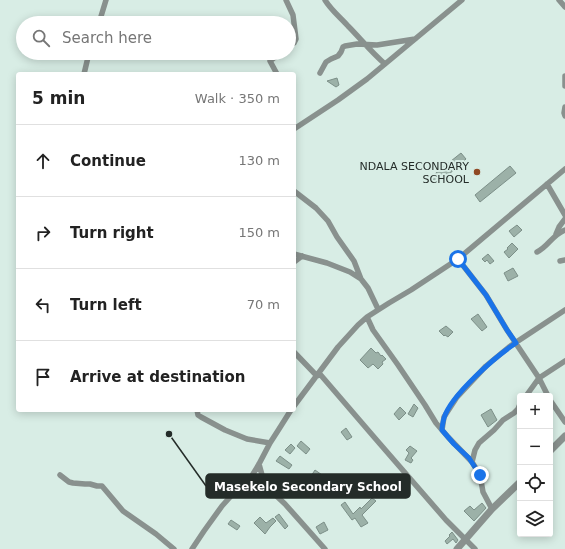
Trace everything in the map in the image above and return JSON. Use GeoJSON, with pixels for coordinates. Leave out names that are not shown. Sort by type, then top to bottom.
{"type":"FeatureCollection","features":[{"type":"Feature","properties":{"kind":"street"},"geometry":{"type":"LineString","coordinates":[[101,16],[106,0]]}},
{"type":"Feature","properties":{"kind":"street"},"geometry":{"type":"LineString","coordinates":[[286,0],[293,16]]}},
{"type":"Feature","properties":{"kind":"street"},"geometry":{"type":"LineString","coordinates":[[325,0],[329,7],[385,64]]}},
{"type":"Feature","properties":{"kind":"street"},"geometry":{"type":"LineString","coordinates":[[296,128],[367,79],[462,0]]}},
{"type":"Feature","properties":{"kind":"street"},"geometry":{"type":"LineString","coordinates":[[559,0],[565,7]]}},
{"type":"Feature","properties":{"kind":"street"},"geometry":{"type":"LineString","coordinates":[[320,72],[328,60],[340,55],[344,46],[364,44],[377,45],[415,39]]}},
{"type":"Feature","properties":{"kind":"street"},"geometry":{"type":"LineString","coordinates":[[84,72],[87,60]]}},
{"type":"Feature","properties":{"kind":"street"},"geometry":{"type":"LineString","coordinates":[[271,60],[270,61],[276,72]]}},
{"type":"Feature","properties":{"kind":"street"},"geometry":{"type":"LineString","coordinates":[[565,76],[565,86]]}},
{"type":"Feature","properties":{"kind":"street"},"geometry":{"type":"LineString","coordinates":[[565,107],[565,116]]}},
{"type":"Feature","properties":{"kind":"street"},"geometry":{"type":"LineString","coordinates":[[296,403],[348,336],[367,317],[378,309],[412,290],[458,259],[565,169]]}},
{"type":"Feature","properties":{"kind":"street"},"geometry":{"type":"LineString","coordinates":[[546,184],[565,215]]}},
{"type":"Feature","properties":{"kind":"street"},"geometry":{"type":"LineString","coordinates":[[539,191],[551,192]]}},
{"type":"Feature","properties":{"kind":"street"},"geometry":{"type":"LineString","coordinates":[[296,193],[316,208],[328,221],[354,261],[361,278],[368,288],[378,309]]}},
{"type":"Feature","properties":{"kind":"street"},"geometry":{"type":"LineString","coordinates":[[537,252],[544,248],[556,234],[565,219]]}},
{"type":"Feature","properties":{"kind":"street"},"geometry":{"type":"LineString","coordinates":[[556,234],[565,230]]}},
{"type":"Feature","properties":{"kind":"street"},"geometry":{"type":"LineString","coordinates":[[296,254],[327,263],[361,278]]}},
{"type":"Feature","properties":{"kind":"street"},"geometry":{"type":"LineString","coordinates":[[296,260],[302,256]]}},
{"type":"Feature","properties":{"kind":"street"},"geometry":{"type":"LineString","coordinates":[[458,259],[486,295],[539,378],[546,393]]}},
{"type":"Feature","properties":{"kind":"street"},"geometry":{"type":"LineString","coordinates":[[442,430],[444,417],[457,397],[486,366],[516,343],[564,313]]}},
{"type":"Feature","properties":{"kind":"street"},"geometry":{"type":"LineString","coordinates":[[367,317],[373,330],[433,418],[442,430],[472,462],[480,475],[483,492],[492,510]]}},
{"type":"Feature","properties":{"kind":"street"},"geometry":{"type":"LineString","coordinates":[[296,354],[318,374],[446,520],[475,549]]}},
{"type":"Feature","properties":{"kind":"street"},"geometry":{"type":"LineString","coordinates":[[528,393],[539,378],[565,361]]}},
{"type":"Feature","properties":{"kind":"street"},"geometry":{"type":"LineString","coordinates":[[553,404],[565,422]]}},
{"type":"Feature","properties":{"kind":"street"},"geometry":{"type":"LineString","coordinates":[[472,462],[474,450],[479,443],[503,420],[517,409]]}},
{"type":"Feature","properties":{"kind":"street"},"geometry":{"type":"LineString","coordinates":[[197,412],[198,415],[201,417],[225,430],[247,439],[270,443]]}},
{"type":"Feature","properties":{"kind":"street"},"geometry":{"type":"LineString","coordinates":[[192,549],[222,506],[231,496],[245,485],[290,412]]}},
{"type":"Feature","properties":{"kind":"street"},"geometry":{"type":"LineString","coordinates":[[553,448],[565,436]]}},
{"type":"Feature","properties":{"kind":"street"},"geometry":{"type":"LineString","coordinates":[[259,464],[268,488],[285,504],[325,549]]}},
{"type":"Feature","properties":{"kind":"street"},"geometry":{"type":"LineString","coordinates":[[60,475],[69,482],[102,486],[123,511],[156,534],[174,549]]}},
{"type":"Feature","properties":{"kind":"street"},"geometry":{"type":"LineString","coordinates":[[456,549],[517,485]]}},
{"type":"Feature","properties":{"kind":"building"},"geometry":{"type":"Polygon","coordinates":[[[337,78],[339,85],[336,87],[327,81],[337,78]]]}},
{"type":"Feature","properties":{"kind":"building"},"geometry":{"type":"Polygon","coordinates":[[[461,153],[466,159],[438,184],[431,177],[461,153]]]}},
{"type":"Feature","properties":{"kind":"building"},"geometry":{"type":"Polygon","coordinates":[[[510,166],[516,173],[480,202],[475,195],[510,166]]]}},
{"type":"Feature","properties":{"kind":"building"},"geometry":{"type":"Polygon","coordinates":[[[517,225],[522,230],[514,237],[509,231],[517,225]]]}},
{"type":"Feature","properties":{"kind":"building"},"geometry":{"type":"Polygon","coordinates":[[[512,243],[518,249],[509,258],[504,252],[512,243]]]}},
{"type":"Feature","properties":{"kind":"building"},"geometry":{"type":"Polygon","coordinates":[[[488,254],[494,261],[490,264],[487,260],[485,262],[482,259],[488,254]]]}},
{"type":"Feature","properties":{"kind":"building"},"geometry":{"type":"Polygon","coordinates":[[[513,268],[518,276],[508,281],[504,273],[513,268]]]}},
{"type":"Feature","properties":{"kind":"building"},"geometry":{"type":"Polygon","coordinates":[[[478,314],[487,327],[482,331],[471,319],[478,314]]]}},
{"type":"Feature","properties":{"kind":"building"},"geometry":{"type":"Polygon","coordinates":[[[446,326],[453,332],[448,337],[445,335],[444,336],[439,331],[446,326]]]}},
{"type":"Feature","properties":{"kind":"building"},"geometry":{"type":"Polygon","coordinates":[[[371,348],[386,359],[382,362],[383,364],[378,369],[373,364],[368,368],[360,360],[371,348]]]}},
{"type":"Feature","properties":{"kind":"building"},"geometry":{"type":"Polygon","coordinates":[[[414,404],[418,408],[413,417],[408,414],[414,404]]]}},
{"type":"Feature","properties":{"kind":"building"},"geometry":{"type":"Polygon","coordinates":[[[400,407],[406,413],[399,420],[394,414],[400,407]]]}},
{"type":"Feature","properties":{"kind":"building"},"geometry":{"type":"Polygon","coordinates":[[[491,409],[497,420],[488,427],[481,415],[491,409]]]}},
{"type":"Feature","properties":{"kind":"building"},"geometry":{"type":"Polygon","coordinates":[[[346,428],[352,437],[347,440],[341,432],[346,428]]]}},
{"type":"Feature","properties":{"kind":"building"},"geometry":{"type":"Polygon","coordinates":[[[301,441],[310,449],[306,454],[297,446],[301,441]]]}},
{"type":"Feature","properties":{"kind":"building"},"geometry":{"type":"Polygon","coordinates":[[[291,444],[295,448],[290,454],[285,450],[291,444]]]}},
{"type":"Feature","properties":{"kind":"building"},"geometry":{"type":"Polygon","coordinates":[[[410,446],[417,451],[411,458],[413,460],[411,463],[405,460],[409,453],[406,450],[410,446]]]}},
{"type":"Feature","properties":{"kind":"building"},"geometry":{"type":"Polygon","coordinates":[[[280,456],[292,465],[289,469],[276,461],[280,456]]]}},
{"type":"Feature","properties":{"kind":"building"},"geometry":{"type":"Polygon","coordinates":[[[315,470],[325,477],[321,482],[311,476],[315,470]]]}},
{"type":"Feature","properties":{"kind":"building"},"geometry":{"type":"Polygon","coordinates":[[[372,498],[376,501],[362,515],[368,523],[361,527],[355,518],[352,520],[341,505],[345,502],[353,514],[360,507],[361,509],[372,498]]]}},
{"type":"Feature","properties":{"kind":"building"},"geometry":{"type":"Polygon","coordinates":[[[482,503],[486,508],[474,521],[464,511],[470,506],[474,510],[482,503]]]}},
{"type":"Feature","properties":{"kind":"building"},"geometry":{"type":"Polygon","coordinates":[[[279,514],[288,526],[285,529],[275,517],[279,514]]]}},
{"type":"Feature","properties":{"kind":"building"},"geometry":{"type":"Polygon","coordinates":[[[260,517],[266,523],[273,518],[276,521],[265,534],[254,523],[260,517]]]}},
{"type":"Feature","properties":{"kind":"building"},"geometry":{"type":"Polygon","coordinates":[[[231,520],[240,526],[237,530],[228,524],[231,520]]]}},
{"type":"Feature","properties":{"kind":"building"},"geometry":{"type":"Polygon","coordinates":[[[324,522],[328,530],[320,534],[316,527],[324,522]]]}},
{"type":"Feature","properties":{"kind":"building"},"geometry":{"type":"Polygon","coordinates":[[[452,532],[458,540],[456,543],[453,539],[447,544],[445,541],[452,532]]]}},
{"type":"Feature","properties":{"kind":"place","name":"NDALA SECONDARY SCHOOL"},"geometry":{"type":"Point","coordinates":[477,172]}},
{"type":"Feature","properties":{"kind":"place","name":"Masekelo Secondary School"},"geometry":{"type":"Point","coordinates":[169,434]}},
{"type":"Feature","properties":{"kind":"route"},"geometry":{"type":"LineString","coordinates":[[458,259],[486,295],[516,343],[486,366],[457,397],[444,417],[442,430],[469,458],[480,475]]}}]}
